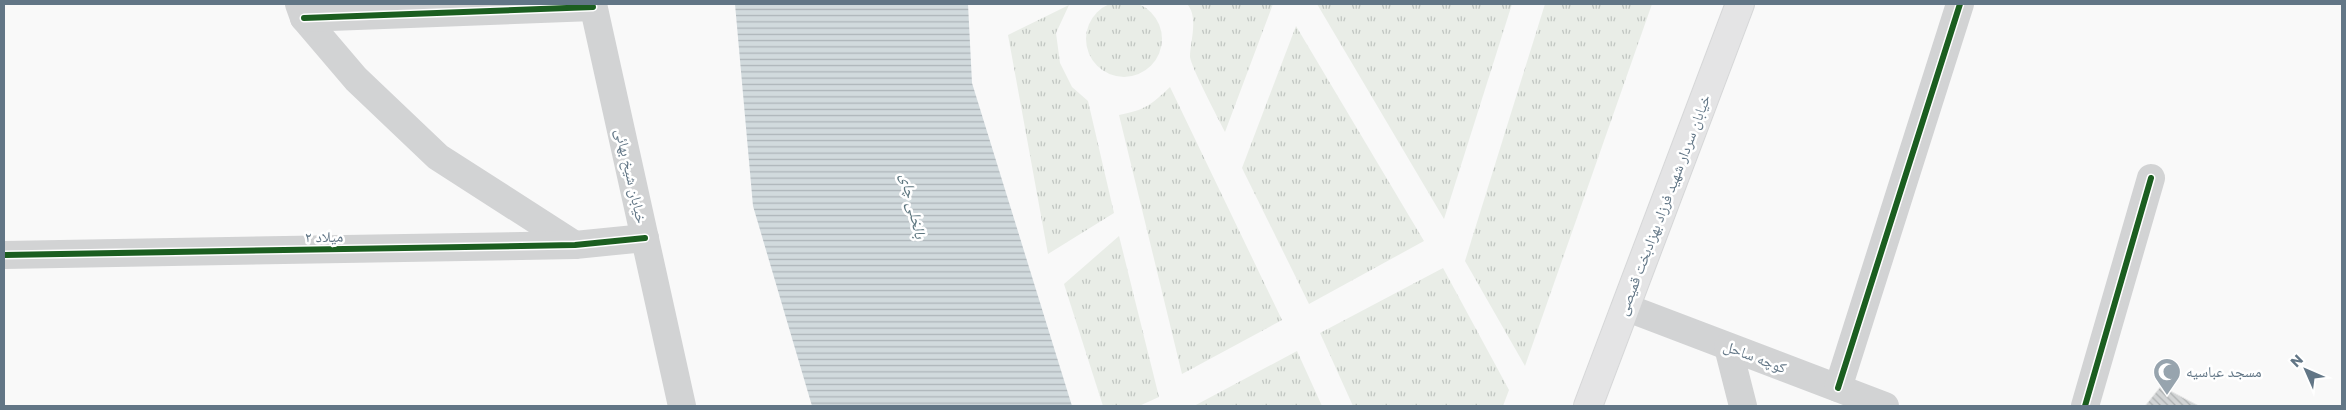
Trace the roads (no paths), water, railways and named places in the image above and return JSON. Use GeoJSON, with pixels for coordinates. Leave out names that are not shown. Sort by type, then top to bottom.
{"type":"FeatureCollection","features":[{"type":"Feature","properties":{"kind":"main road","name":"خیابان سردار شهید فرزاد بهزاد‌بخت قمیصی"},"geometry":{"type":"LineString","coordinates":[[1588,406],[1740,4]]}},
{"type":"Feature","properties":{"kind":"street"},"geometry":{"type":"LineString","coordinates":[[1838,388],[1960,4]]}},
{"type":"Feature","properties":{"kind":"street"},"geometry":{"type":"LineString","coordinates":[[301,11],[593,6]]}},
{"type":"Feature","properties":{"kind":"street","name":"خیابان شیخ بهائی"},"geometry":{"type":"LineString","coordinates":[[593,6],[682,406]]}},
{"type":"Feature","properties":{"kind":"street"},"geometry":{"type":"LineString","coordinates":[[301,11],[356,79],[438,156],[575,245]]}},
{"type":"Feature","properties":{"kind":"street"},"geometry":{"type":"LineString","coordinates":[[2085,406],[2151,178]]}},
{"type":"Feature","properties":{"kind":"street","name":"میلاد ۲"},"geometry":{"type":"LineString","coordinates":[[4,255],[575,245],[645,238]]}},
{"type":"Feature","properties":{"kind":"street","name":"کوچه ساحل"},"geometry":{"type":"LineString","coordinates":[[1626,308],[1885,406]]}},
{"type":"Feature","properties":{"kind":"street"},"geometry":{"type":"LineString","coordinates":[[1728,347],[1744,406]]}},
{"type":"Feature","properties":{"kind":"water","name":"بالخلی چای"},"geometry":{"type":"Polygon","coordinates":[[[735,4],[968,4],[972,83],[1072,406],[812,406],[753,206],[735,4]]]}},
{"type":"Feature","properties":{"kind":"place","name":"مسجد عباسیه"},"geometry":{"type":"Point","coordinates":[2167,396]}}]}
